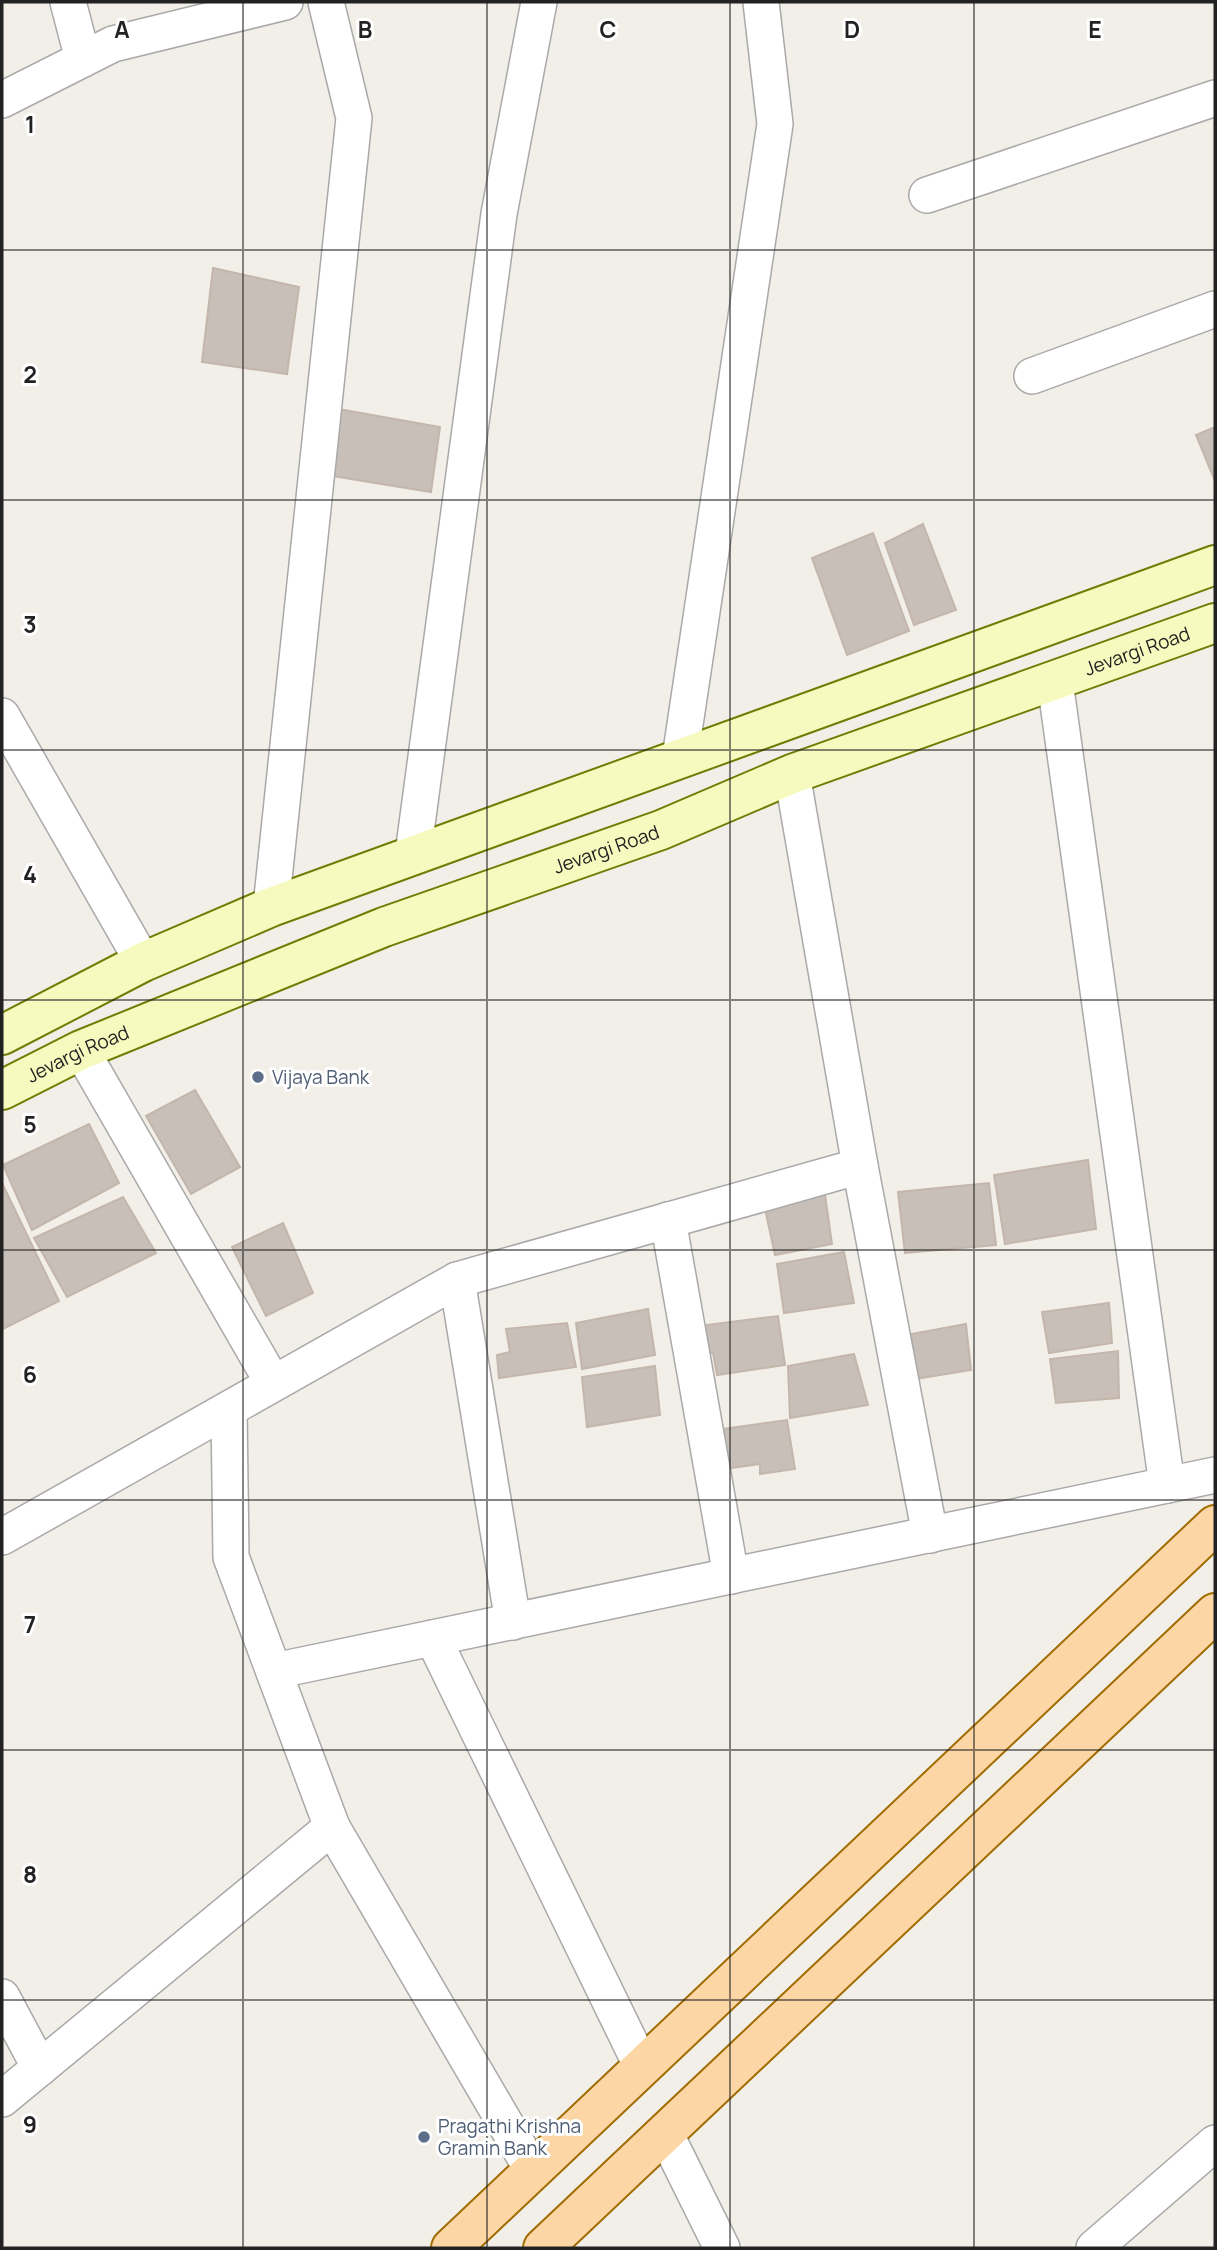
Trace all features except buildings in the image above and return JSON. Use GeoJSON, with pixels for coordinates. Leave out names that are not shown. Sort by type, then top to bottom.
{"type":"FeatureCollection","features":[{"type":"Feature","properties":{"kind":"main road"},"geometry":{"type":"LineString","coordinates":[[2,1035],[143,962],[271,907],[1215,565]]}},
{"type":"Feature","properties":{"kind":"main road","name":"Jevargi Road"},"geometry":{"type":"LineString","coordinates":[[2,1090],[81,1050],[384,927],[662,830],[792,774],[1215,623]]}},
{"type":"Feature","properties":{"kind":"main road"},"geometry":{"type":"LineString","coordinates":[[451,2248],[1215,1525]]}},
{"type":"Feature","properties":{"kind":"main road"},"geometry":{"type":"LineString","coordinates":[[543,2248],[1215,1613]]}},
{"type":"Feature","properties":{"kind":"street"},"geometry":{"type":"LineString","coordinates":[[68,2],[83,59]]}},
{"type":"Feature","properties":{"kind":"street"},"geometry":{"type":"LineString","coordinates":[[2,100],[113,44],[285,2]]}},
{"type":"Feature","properties":{"kind":"street"},"geometry":{"type":"LineString","coordinates":[[271,907],[354,118],[326,2]]}},
{"type":"Feature","properties":{"kind":"street"},"geometry":{"type":"LineString","coordinates":[[414,854],[499,214],[539,2]]}},
{"type":"Feature","properties":{"kind":"street"},"geometry":{"type":"LineString","coordinates":[[680,758],[775,124],[761,2]]}},
{"type":"Feature","properties":{"kind":"street"},"geometry":{"type":"LineString","coordinates":[[927,195],[1215,98]]}},
{"type":"Feature","properties":{"kind":"street"},"geometry":{"type":"LineString","coordinates":[[1032,376],[1215,309]]}},
{"type":"Feature","properties":{"kind":"street"},"geometry":{"type":"LineString","coordinates":[[1055,682],[1167,1485]]}},
{"type":"Feature","properties":{"kind":"street"},"geometry":{"type":"LineString","coordinates":[[2,716],[143,962]]}},
{"type":"Feature","properties":{"kind":"street"},"geometry":{"type":"LineString","coordinates":[[792,774],[860,1166],[930,1535]]}},
{"type":"Feature","properties":{"kind":"street"},"geometry":{"type":"LineString","coordinates":[[81,1050],[273,1384]]}},
{"type":"Feature","properties":{"kind":"street"},"geometry":{"type":"LineString","coordinates":[[2,1537],[457,1280],[860,1166]]}},
{"type":"Feature","properties":{"kind":"street"},"geometry":{"type":"LineString","coordinates":[[668,1220],[731,1576]]}},
{"type":"Feature","properties":{"kind":"street"},"geometry":{"type":"LineString","coordinates":[[457,1280],[513,1622]]}},
{"type":"Feature","properties":{"kind":"street"},"geometry":{"type":"LineString","coordinates":[[229,1409],[231,1558],[332,1828],[533,2171]]}},
{"type":"Feature","properties":{"kind":"street"},"geometry":{"type":"LineString","coordinates":[[274,1671],[1215,1475]]}},
{"type":"Feature","properties":{"kind":"street"},"geometry":{"type":"LineString","coordinates":[[432,1638],[642,2067]]}},
{"type":"Feature","properties":{"kind":"street"},"geometry":{"type":"LineString","coordinates":[[2,2099],[332,1828]]}},
{"type":"Feature","properties":{"kind":"street"},"geometry":{"type":"LineString","coordinates":[[2,1997],[40,2068]]}},
{"type":"Feature","properties":{"kind":"street"},"geometry":{"type":"LineString","coordinates":[[665,2133],[722,2248]]}},
{"type":"Feature","properties":{"kind":"street"},"geometry":{"type":"LineString","coordinates":[[1094,2248],[1215,2143]]}},
{"type":"Feature","properties":{"kind":"place","name":"Vijaya Bank"},"geometry":{"type":"Point","coordinates":[258,1077]}},
{"type":"Feature","properties":{"kind":"place","name":"Pragathi Krishna Gramin Bank"},"geometry":{"type":"Point","coordinates":[424,2137]}}]}
